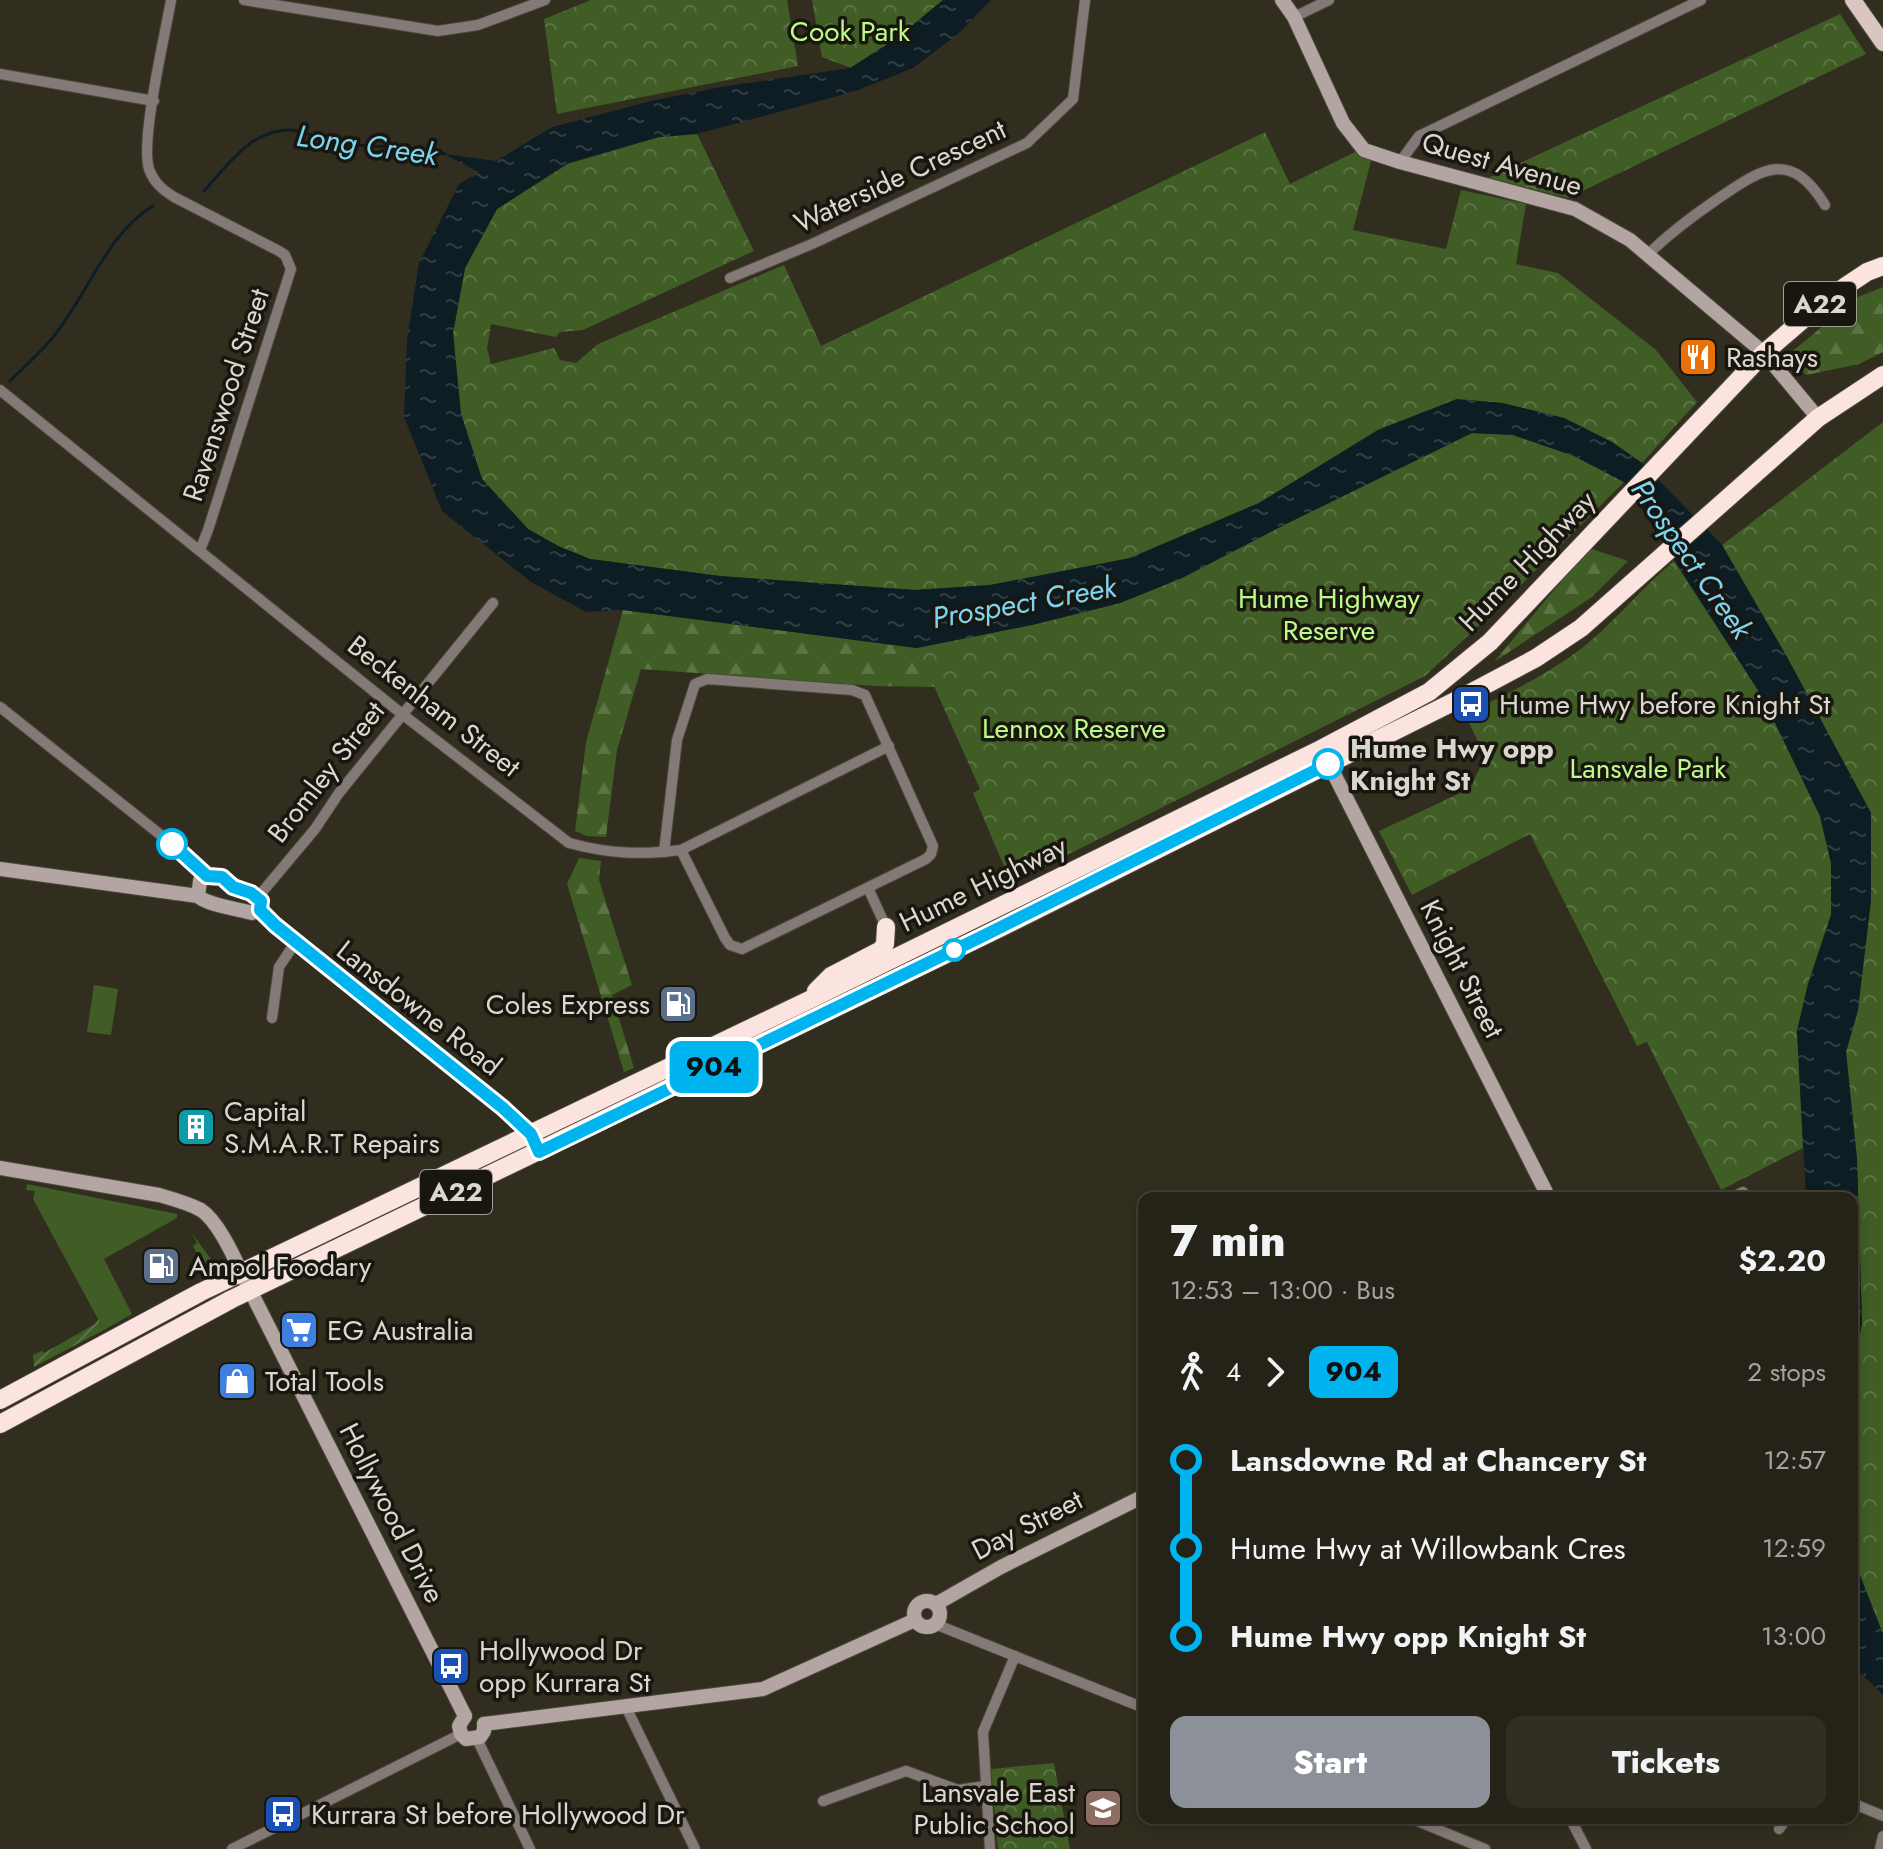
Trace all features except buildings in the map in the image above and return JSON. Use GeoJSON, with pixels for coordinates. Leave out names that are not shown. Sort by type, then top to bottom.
{"type":"FeatureCollection","features":[{"type":"Feature","properties":{"kind":"highway","name":"Hume Highway"},"geometry":{"type":"LineString","coordinates":[[0,1400],[241,1272],[921,946],[1297,761],[1429,692],[1490,642],[1764,353],[1828,298],[1867,272],[1883,266]]}},
{"type":"Feature","properties":{"kind":"highway","name":"Hume Highway"},"geometry":{"type":"LineString","coordinates":[[0,1424],[250,1290],[977,939],[1536,658],[1581,628],[1818,418],[1883,375]]}},
{"type":"Feature","properties":{"kind":"highway"},"geometry":{"type":"LineString","coordinates":[[886,927],[903,941],[921,946]]}},
{"type":"Feature","properties":{"kind":"highway"},"geometry":{"type":"LineString","coordinates":[[807,1001],[831,976],[881,950],[885,944],[886,927]]}},
{"type":"Feature","properties":{"kind":"main road"},"geometry":{"type":"LineString","coordinates":[[1855,1],[1883,43]]}},
{"type":"Feature","properties":{"kind":"street"},"geometry":{"type":"LineString","coordinates":[[0,74],[154,101],[171,0]]}},
{"type":"Feature","properties":{"kind":"street"},"geometry":{"type":"LineString","coordinates":[[244,0],[438,31],[478,25],[545,0]]}},
{"type":"Feature","properties":{"kind":"street","name":"Waterside Crescent"},"geometry":{"type":"LineString","coordinates":[[730,278],[812,244],[1027,143],[1073,99],[1085,0]]}},
{"type":"Feature","properties":{"kind":"street","name":"Quest Avenue"},"geometry":{"type":"LineString","coordinates":[[1282,0],[1294,17],[1343,123],[1364,150],[1575,209],[1630,240],[1764,353],[1818,418]]}},
{"type":"Feature","properties":{"kind":"street"},"geometry":{"type":"LineString","coordinates":[[1294,17],[1329,0]]}},
{"type":"Feature","properties":{"kind":"street"},"geometry":{"type":"LineString","coordinates":[[1400,162],[1419,136],[1701,0]]}},
{"type":"Feature","properties":{"kind":"street","name":"Ravenswood Street"},"geometry":{"type":"LineString","coordinates":[[154,101],[146,147],[149,169],[156,183],[174,197],[285,255],[291,269],[200,550]]}},
{"type":"Feature","properties":{"kind":"street"},"geometry":{"type":"LineString","coordinates":[[1647,255],[1672,231],[1763,170],[1782,170],[1802,178],[1825,205]]}},
{"type":"Feature","properties":{"kind":"street","name":"Beckenham Street"},"geometry":{"type":"LineString","coordinates":[[0,390],[402,714],[569,843],[597,851],[658,854],[681,850],[889,746]]}},
{"type":"Feature","properties":{"kind":"street","name":"Bromley Street"},"geometry":{"type":"LineString","coordinates":[[259,904],[339,793],[493,603]]}},
{"type":"Feature","properties":{"kind":"street"},"geometry":{"type":"LineString","coordinates":[[664,852],[677,740],[695,684],[707,679],[852,690],[865,695],[933,846],[926,859],[742,949],[730,945],[725,938],[681,850]]}},
{"type":"Feature","properties":{"kind":"street"},"geometry":{"type":"LineString","coordinates":[[0,707],[172,844],[207,876],[199,883],[198,896]]}},
{"type":"Feature","properties":{"kind":"street","name":"Knight Street"},"geometry":{"type":"LineString","coordinates":[[1329,764],[1546,1192]]}},
{"type":"Feature","properties":{"kind":"street"},"geometry":{"type":"LineString","coordinates":[[0,869],[198,896],[206,903],[249,913],[259,904]]}},
{"type":"Feature","properties":{"kind":"street","name":"Lansdowne Road"},"geometry":{"type":"LineString","coordinates":[[207,876],[219,876],[259,904],[295,943],[503,1108],[531,1134],[539,1152]]}},
{"type":"Feature","properties":{"kind":"street"},"geometry":{"type":"LineString","coordinates":[[868,888],[886,927]]}},
{"type":"Feature","properties":{"kind":"street"},"geometry":{"type":"LineString","coordinates":[[272,1018],[279,967],[295,943]]}},
{"type":"Feature","properties":{"kind":"street","name":"Hollywood Drive"},"geometry":{"type":"LineString","coordinates":[[0,1168],[159,1195],[183,1202],[206,1215],[241,1272],[465,1716]]}},
{"type":"Feature","properties":{"kind":"street","name":"Day Street"},"geometry":{"type":"LineString","coordinates":[[936,1604],[1001,1567],[1138,1499]]}},
{"type":"Feature","properties":{"kind":"street"},"geometry":{"type":"LineString","coordinates":[[935,1624],[940,1617],[936,1604],[927,1601],[919,1603],[914,1611],[915,1620],[924,1627],[935,1624],[1138,1706]]}},
{"type":"Feature","properties":{"kind":"street"},"geometry":{"type":"LineString","coordinates":[[484,1724],[763,1689],[915,1620]]}},
{"type":"Feature","properties":{"kind":"street"},"geometry":{"type":"LineString","coordinates":[[990,1849],[983,1732],[1015,1656]]}},
{"type":"Feature","properties":{"kind":"street"},"geometry":{"type":"LineString","coordinates":[[626,1707],[695,1849]]}},
{"type":"Feature","properties":{"kind":"street"},"geometry":{"type":"LineString","coordinates":[[465,1716],[476,1716],[484,1724],[484,1731],[477,1739],[466,1739],[461,1734],[459,1726],[465,1716]]}},
{"type":"Feature","properties":{"kind":"street"},"geometry":{"type":"LineString","coordinates":[[232,1849],[461,1734]]}},
{"type":"Feature","properties":{"kind":"street"},"geometry":{"type":"LineString","coordinates":[[477,1739],[530,1849]]}},
{"type":"Feature","properties":{"kind":"street"},"geometry":{"type":"LineString","coordinates":[[823,1801],[906,1771],[958,1790],[985,1786]]}},
{"type":"Feature","properties":{"kind":"street"},"geometry":{"type":"LineString","coordinates":[[1858,1806],[1883,1816]]}},
{"type":"Feature","properties":{"kind":"street"},"geometry":{"type":"LineString","coordinates":[[1425,1824],[1485,1849]]}},
{"type":"Feature","properties":{"kind":"street"},"geometry":{"type":"LineString","coordinates":[[1573,1824],[1586,1849]]}},
{"type":"Feature","properties":{"kind":"street"},"geometry":{"type":"LineString","coordinates":[[1779,1829],[1783,1824]]}},
{"type":"Feature","properties":{"kind":"street"},"geometry":{"type":"LineString","coordinates":[[1880,1849],[1883,1836]]}},
{"type":"Feature","properties":{"kind":"green space"},"geometry":{"type":"Polygon","coordinates":[[[591,0],[787,0],[798,66],[557,114],[544,19],[591,0]]]}},
{"type":"Feature","properties":{"kind":"green space","name":"Cook Park"},"geometry":{"type":"Polygon","coordinates":[[[812,0],[943,0],[897,38],[851,68],[822,57],[812,0]]]}},
{"type":"Feature","properties":{"kind":"green space"},"geometry":{"type":"Polygon","coordinates":[[[1840,14],[1866,54],[1568,198],[1488,178],[1840,14]]]}},
{"type":"Feature","properties":{"kind":"green space"},"geometry":{"type":"Polygon","coordinates":[[[1265,132],[1290,184],[1359,150],[1371,161],[1353,230],[1446,249],[1461,190],[1526,204],[1516,264],[1558,273],[1656,350],[1697,402],[1642,463],[1612,442],[1564,418],[1502,403],[1457,399],[1378,430],[1259,503],[1130,558],[990,585],[915,590],[720,576],[590,559],[528,529],[482,479],[461,414],[453,333],[465,268],[497,209],[568,164],[659,137],[697,134],[754,251],[583,330],[560,332],[556,337],[491,324],[487,348],[491,364],[554,348],[560,360],[576,363],[598,344],[784,265],[821,346],[1265,132]]]}},
{"type":"Feature","properties":{"kind":"green space"},"geometry":{"type":"Polygon","coordinates":[[[1883,287],[1883,352],[1859,364],[1806,375],[1788,355],[1858,297],[1883,287]]]}},
{"type":"Feature","properties":{"kind":"green space"},"geometry":{"type":"Polygon","coordinates":[[[1883,422],[1883,1634],[1858,1570],[1858,1348],[1862,1322],[1857,1160],[1846,1052],[1858,1010],[1871,813],[1722,545],[1883,422]]]}},
{"type":"Feature","properties":{"kind":"green space"},"geometry":{"type":"Polygon","coordinates":[[[1472,433],[1513,435],[1574,456],[1624,482],[1425,676],[1011,883],[973,793],[980,789],[917,648],[1032,625],[1120,603],[1182,578],[1472,433]]]}},
{"type":"Feature","properties":{"kind":"green space"},"geometry":{"type":"Polygon","coordinates":[[[1589,548],[1628,561],[1592,597],[1494,662],[1589,548]]]}},
{"type":"Feature","properties":{"kind":"green space","name":"Lansvale Park"},"geometry":{"type":"Polygon","coordinates":[[[1674,561],[1763,698],[1820,816],[1831,863],[1831,915],[1808,984],[1797,1031],[1803,1148],[1721,1190],[1647,1042],[1637,1046],[1530,834],[1412,895],[1379,831],[1469,789],[1482,764],[1481,747],[1465,715],[1535,679],[1574,654],[1674,561]]]}},
{"type":"Feature","properties":{"kind":"green space"},"geometry":{"type":"Polygon","coordinates":[[[623,610],[917,648],[1032,625],[1101,668],[934,687],[875,686],[641,669],[617,750],[606,837],[587,836],[575,831],[586,742],[623,610]]]}},
{"type":"Feature","properties":{"kind":"green space"},"geometry":{"type":"Polygon","coordinates":[[[579,858],[601,861],[599,880],[632,985],[612,995],[634,1068],[624,1072],[567,884],[579,858]]]}},
{"type":"Feature","properties":{"kind":"green space"},"geometry":{"type":"Polygon","coordinates":[[[94,985],[118,989],[111,1035],[87,1032],[94,985]]]}},
{"type":"Feature","properties":{"kind":"green space"},"geometry":{"type":"Polygon","coordinates":[[[27,1184],[177,1214],[177,1218],[104,1259],[132,1314],[104,1330],[33,1199],[35,1191],[26,1190],[27,1184]]]}},
{"type":"Feature","properties":{"kind":"green space"},"geometry":{"type":"Polygon","coordinates":[[[191,1232],[213,1262],[207,1272],[193,1246],[197,1243],[191,1232]]]}},
{"type":"Feature","properties":{"kind":"green space"},"geometry":{"type":"Polygon","coordinates":[[[98,1319],[104,1330],[34,1367],[33,1355],[44,1353],[95,1324],[98,1319]]]}},
{"type":"Feature","properties":{"kind":"green space"},"geometry":{"type":"Polygon","coordinates":[[[1054,1763],[1070,1849],[998,1849],[991,1769],[1054,1763]]]}},
{"type":"Feature","properties":{"kind":"water","name":"Prospect Creek"},"geometry":{"type":"Polygon","coordinates":[[[943,0],[991,0],[958,34],[913,68],[856,91],[697,134],[659,137],[568,163],[497,209],[465,268],[453,333],[461,414],[482,479],[528,529],[590,559],[720,576],[915,590],[990,585],[1130,558],[1259,503],[1378,430],[1457,399],[1502,403],[1564,418],[1612,442],[1642,463],[1722,545],[1871,813],[1871,901],[1858,1010],[1846,1052],[1858,1192],[1806,1192],[1797,1031],[1808,984],[1831,915],[1831,863],[1820,816],[1763,698],[1624,482],[1574,456],[1513,435],[1472,433],[1182,578],[1120,603],[1032,625],[917,648],[623,610],[586,612],[531,582],[442,511],[404,417],[407,339],[419,263],[459,184],[479,172],[444,154],[496,161],[552,127],[651,101],[721,87],[850,68],[897,38],[943,0]]]}},
{"type":"Feature","properties":{"kind":"water","name":"Prospect Creek"},"geometry":{"type":"Polygon","coordinates":[[[1858,1192],[1862,1322],[1858,1348],[1858,1192]]]}},
{"type":"Feature","properties":{"kind":"water"},"geometry":{"type":"Polygon","coordinates":[[[1858,1570],[1883,1634],[1883,1695],[1858,1671],[1858,1570]]]}},
{"type":"Feature","properties":{"kind":"waterway","name":"Long Creek"},"geometry":{"type":"LineString","coordinates":[[204,191],[242,150],[265,135],[278,131],[298,131],[340,144],[445,154]]}},
{"type":"Feature","properties":{"kind":"waterway","name":"Long Creek"},"geometry":{"type":"LineString","coordinates":[[10,381],[56,333],[102,260],[125,230],[153,206]]}},
{"type":"Feature","properties":{"kind":"bus line","name":"904"},"geometry":{"type":"LineString","coordinates":[[172,844],[207,876],[222,877],[233,887],[258,897],[260,910],[275,925],[503,1108],[531,1134],[539,1152],[1328,764]]}},
{"type":"Feature","properties":{"kind":"place","name":"Rashays"},"geometry":{"type":"Point","coordinates":[1698,357]}},
{"type":"Feature","properties":{"kind":"place","name":"Hume Hwy before Knight St"},"geometry":{"type":"Point","coordinates":[1471,704]}},
{"type":"Feature","properties":{"kind":"place","name":"Hume Hwy opp Knight St"},"geometry":{"type":"Point","coordinates":[1328,764]}},
{"type":"Feature","properties":{"kind":"place","name":"Coles Express"},"geometry":{"type":"Point","coordinates":[678,1004]}},
{"type":"Feature","properties":{"kind":"place","name":"Capital S.M.A.R.T Repairs"},"geometry":{"type":"Point","coordinates":[196,1127]}},
{"type":"Feature","properties":{"kind":"place","name":"Ampol Foodary"},"geometry":{"type":"Point","coordinates":[161,1266]}},
{"type":"Feature","properties":{"kind":"place","name":"EG Australia"},"geometry":{"type":"Point","coordinates":[299,1330]}},
{"type":"Feature","properties":{"kind":"place","name":"Total Tools"},"geometry":{"type":"Point","coordinates":[237,1381]}},
{"type":"Feature","properties":{"kind":"place","name":"Hollywood Dr opp Kurrara St"},"geometry":{"type":"Point","coordinates":[451,1666]}},
{"type":"Feature","properties":{"kind":"place","name":"Lansvale East Public School"},"geometry":{"type":"Point","coordinates":[1103,1808]}},
{"type":"Feature","properties":{"kind":"place","name":"Kurrara St before Hollywood Dr"},"geometry":{"type":"Point","coordinates":[283,1814]}},
{"type":"Feature","properties":{"kind":"park label","name":"Hume Highway Reserve"},"geometry":{"type":"Point","coordinates":[1329,614]}},
{"type":"Feature","properties":{"kind":"park label","name":"Lennox Reserve"},"geometry":{"type":"Point","coordinates":[1074,728]}}]}
